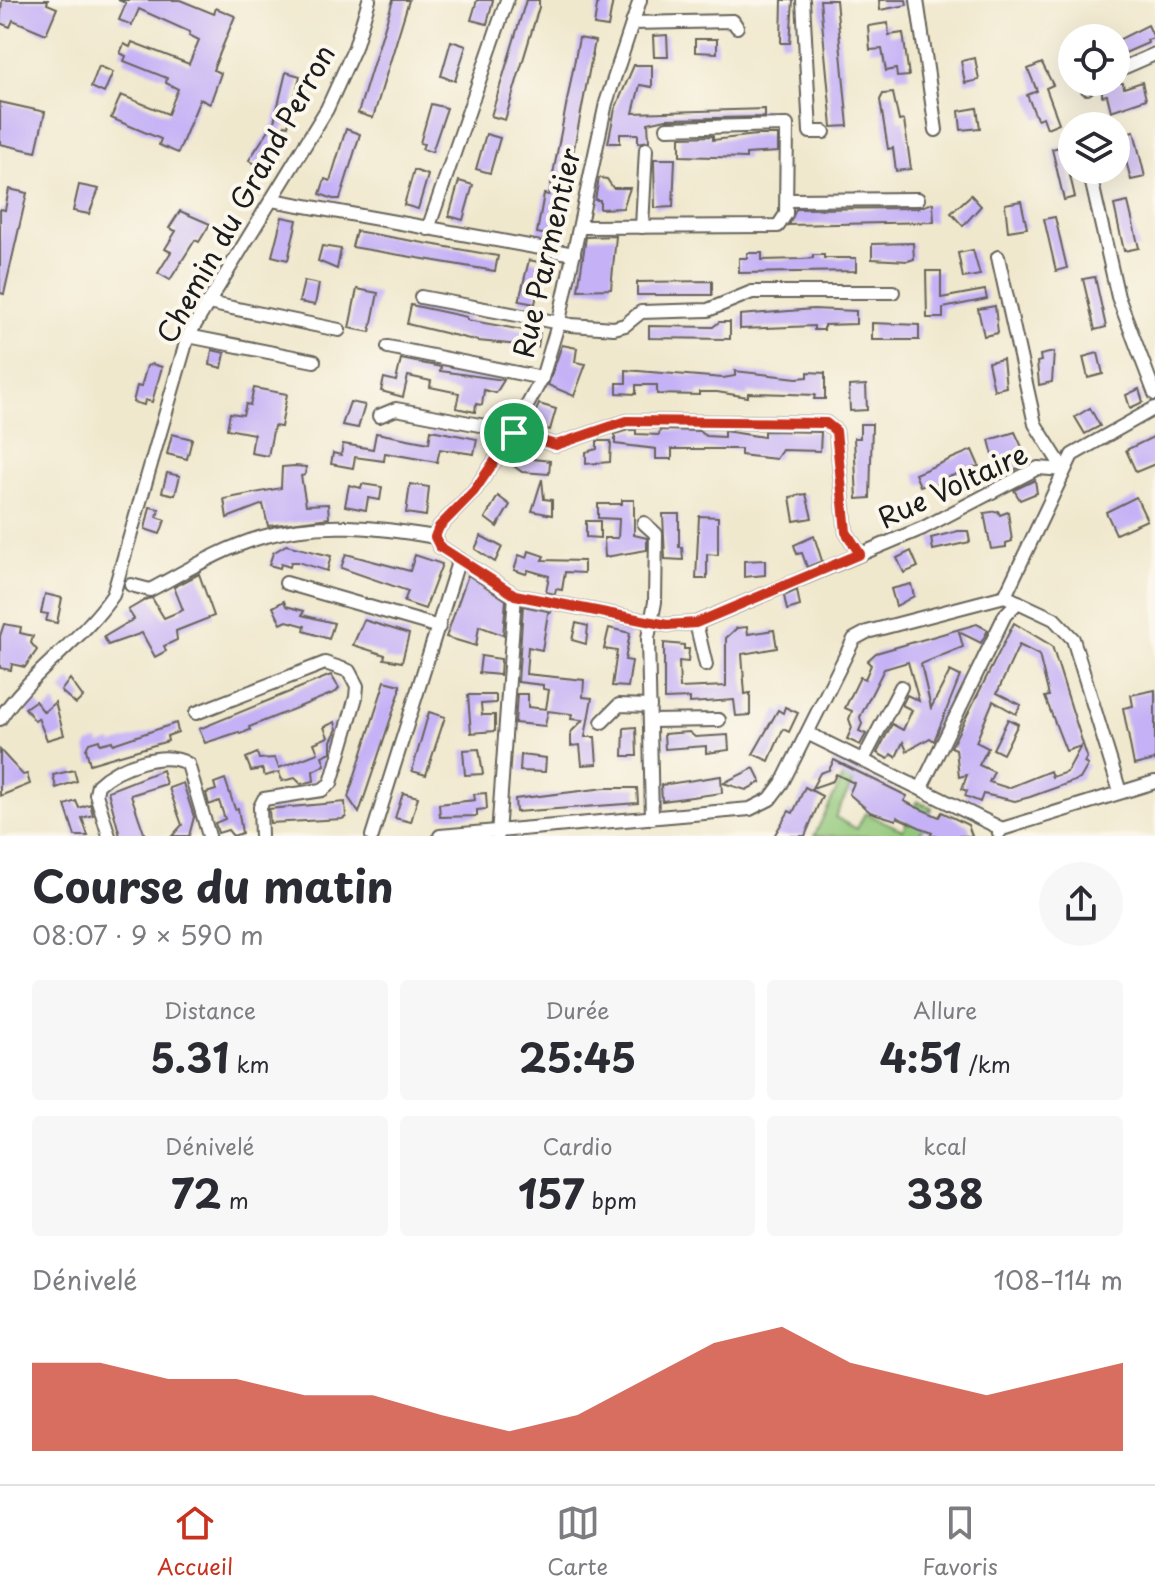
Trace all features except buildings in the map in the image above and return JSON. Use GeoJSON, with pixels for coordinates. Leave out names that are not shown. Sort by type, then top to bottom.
{"type":"FeatureCollection","features":[{"type":"Feature","properties":{"kind":"street","name":"Chemin du Grand Perron"},"geometry":{"type":"LineString","coordinates":[[0,719],[22,692],[96,620],[113,595],[188,336],[327,109],[355,47],[369,0]]}},
{"type":"Feature","properties":{"kind":"street"},"geometry":{"type":"LineString","coordinates":[[428,229],[507,0]]}},
{"type":"Feature","properties":{"kind":"street","name":"Rue Parmentier"},"geometry":{"type":"LineString","coordinates":[[435,537],[439,527],[474,491],[510,438],[542,378],[559,321],[606,103],[640,0]]}},
{"type":"Feature","properties":{"kind":"street"},"geometry":{"type":"LineString","coordinates":[[803,0],[810,132],[824,132]]}},
{"type":"Feature","properties":{"kind":"street"},"geometry":{"type":"LineString","coordinates":[[917,0],[936,130]]}},
{"type":"Feature","properties":{"kind":"street"},"geometry":{"type":"LineString","coordinates":[[632,23],[733,21],[737,27]]}},
{"type":"Feature","properties":{"kind":"street"},"geometry":{"type":"LineString","coordinates":[[1130,65],[1155,54]]}},
{"type":"Feature","properties":{"kind":"street"},"geometry":{"type":"LineString","coordinates":[[580,227],[778,226],[786,214],[787,125],[667,128]]}},
{"type":"Feature","properties":{"kind":"street"},"geometry":{"type":"LineString","coordinates":[[642,227],[646,149]]}},
{"type":"Feature","properties":{"kind":"street"},"geometry":{"type":"LineString","coordinates":[[1092,184],[1118,297],[1155,394]]}},
{"type":"Feature","properties":{"kind":"street"},"geometry":{"type":"LineString","coordinates":[[787,200],[918,199]]}},
{"type":"Feature","properties":{"kind":"street"},"geometry":{"type":"LineString","coordinates":[[272,200],[574,254]]}},
{"type":"Feature","properties":{"kind":"street"},"geometry":{"type":"LineString","coordinates":[[998,257],[1035,424],[1064,470],[1005,596]]}},
{"type":"Feature","properties":{"kind":"street"},"geometry":{"type":"LineString","coordinates":[[421,297],[571,325],[614,328],[625,325],[641,312],[708,310],[752,292],[893,292]]}},
{"type":"Feature","properties":{"kind":"street"},"geometry":{"type":"LineString","coordinates":[[208,303],[339,330]]}},
{"type":"Feature","properties":{"kind":"street"},"geometry":{"type":"LineString","coordinates":[[188,336],[314,361]]}},
{"type":"Feature","properties":{"kind":"street"},"geometry":{"type":"LineString","coordinates":[[388,347],[542,378]]}},
{"type":"Feature","properties":{"kind":"street","name":"Rue Voltaire"},"geometry":{"type":"LineString","coordinates":[[435,537],[440,547],[515,595],[652,622],[696,623],[923,528],[1038,468],[1064,470],[1072,455],[1086,444],[1155,408]]}},
{"type":"Feature","properties":{"kind":"street"},"geometry":{"type":"LineString","coordinates":[[379,416],[396,409],[485,426],[510,438],[556,445],[627,421],[826,423],[836,431],[846,532],[860,554]]}},
{"type":"Feature","properties":{"kind":"street"},"geometry":{"type":"LineString","coordinates":[[644,523],[656,534],[652,622],[648,638],[652,818]]}},
{"type":"Feature","properties":{"kind":"street"},"geometry":{"type":"LineString","coordinates":[[131,585],[150,590],[262,537],[319,526],[374,527],[435,537]]}},
{"type":"Feature","properties":{"kind":"street"},"geometry":{"type":"LineString","coordinates":[[372,836],[459,559]]}},
{"type":"Feature","properties":{"kind":"street"},"geometry":{"type":"LineString","coordinates":[[286,583],[439,627]]}},
{"type":"Feature","properties":{"kind":"street"},"geometry":{"type":"LineString","coordinates":[[498,833],[515,595]]}},
{"type":"Feature","properties":{"kind":"street"},"geometry":{"type":"LineString","coordinates":[[440,836],[750,809],[770,799],[809,734],[854,639],[867,632],[1005,596],[1054,619],[1073,639],[1120,792]]}},
{"type":"Feature","properties":{"kind":"street"},"geometry":{"type":"LineString","coordinates":[[921,788],[1005,615],[1018,602]]}},
{"type":"Feature","properties":{"kind":"street"},"geometry":{"type":"LineString","coordinates":[[696,623],[706,665]]}},
{"type":"Feature","properties":{"kind":"street"},"geometry":{"type":"LineString","coordinates":[[196,713],[325,663],[349,671],[356,697],[331,783],[322,790],[264,799],[260,807],[261,836]]}},
{"type":"Feature","properties":{"kind":"street"},"geometry":{"type":"LineString","coordinates":[[863,760],[901,687]]}},
{"type":"Feature","properties":{"kind":"street"},"geometry":{"type":"LineString","coordinates":[[602,722],[619,705],[650,706]]}},
{"type":"Feature","properties":{"kind":"street"},"geometry":{"type":"LineString","coordinates":[[650,721],[719,720]]}},
{"type":"Feature","properties":{"kind":"street"},"geometry":{"type":"LineString","coordinates":[[809,734],[921,788],[1000,832],[1155,782]]}},
{"type":"Feature","properties":{"kind":"street"},"geometry":{"type":"LineString","coordinates":[[109,836],[96,794],[98,785],[135,766],[177,757],[188,764],[209,836]]}},
{"type":"Feature","properties":{"kind":"green space"},"geometry":{"type":"Polygon","coordinates":[[[848,767],[858,772],[835,817],[857,829],[865,813],[903,830],[917,801],[932,808],[919,836],[814,836],[848,767]]]}},
{"type":"Feature","properties":{"kind":"route"},"geometry":{"type":"LineString","coordinates":[[627,421],[826,423],[836,431],[846,532],[860,554],[714,617],[681,625],[667,625],[515,595],[440,547],[435,537],[439,527],[474,491],[514,433],[556,445],[627,421]]}}]}
